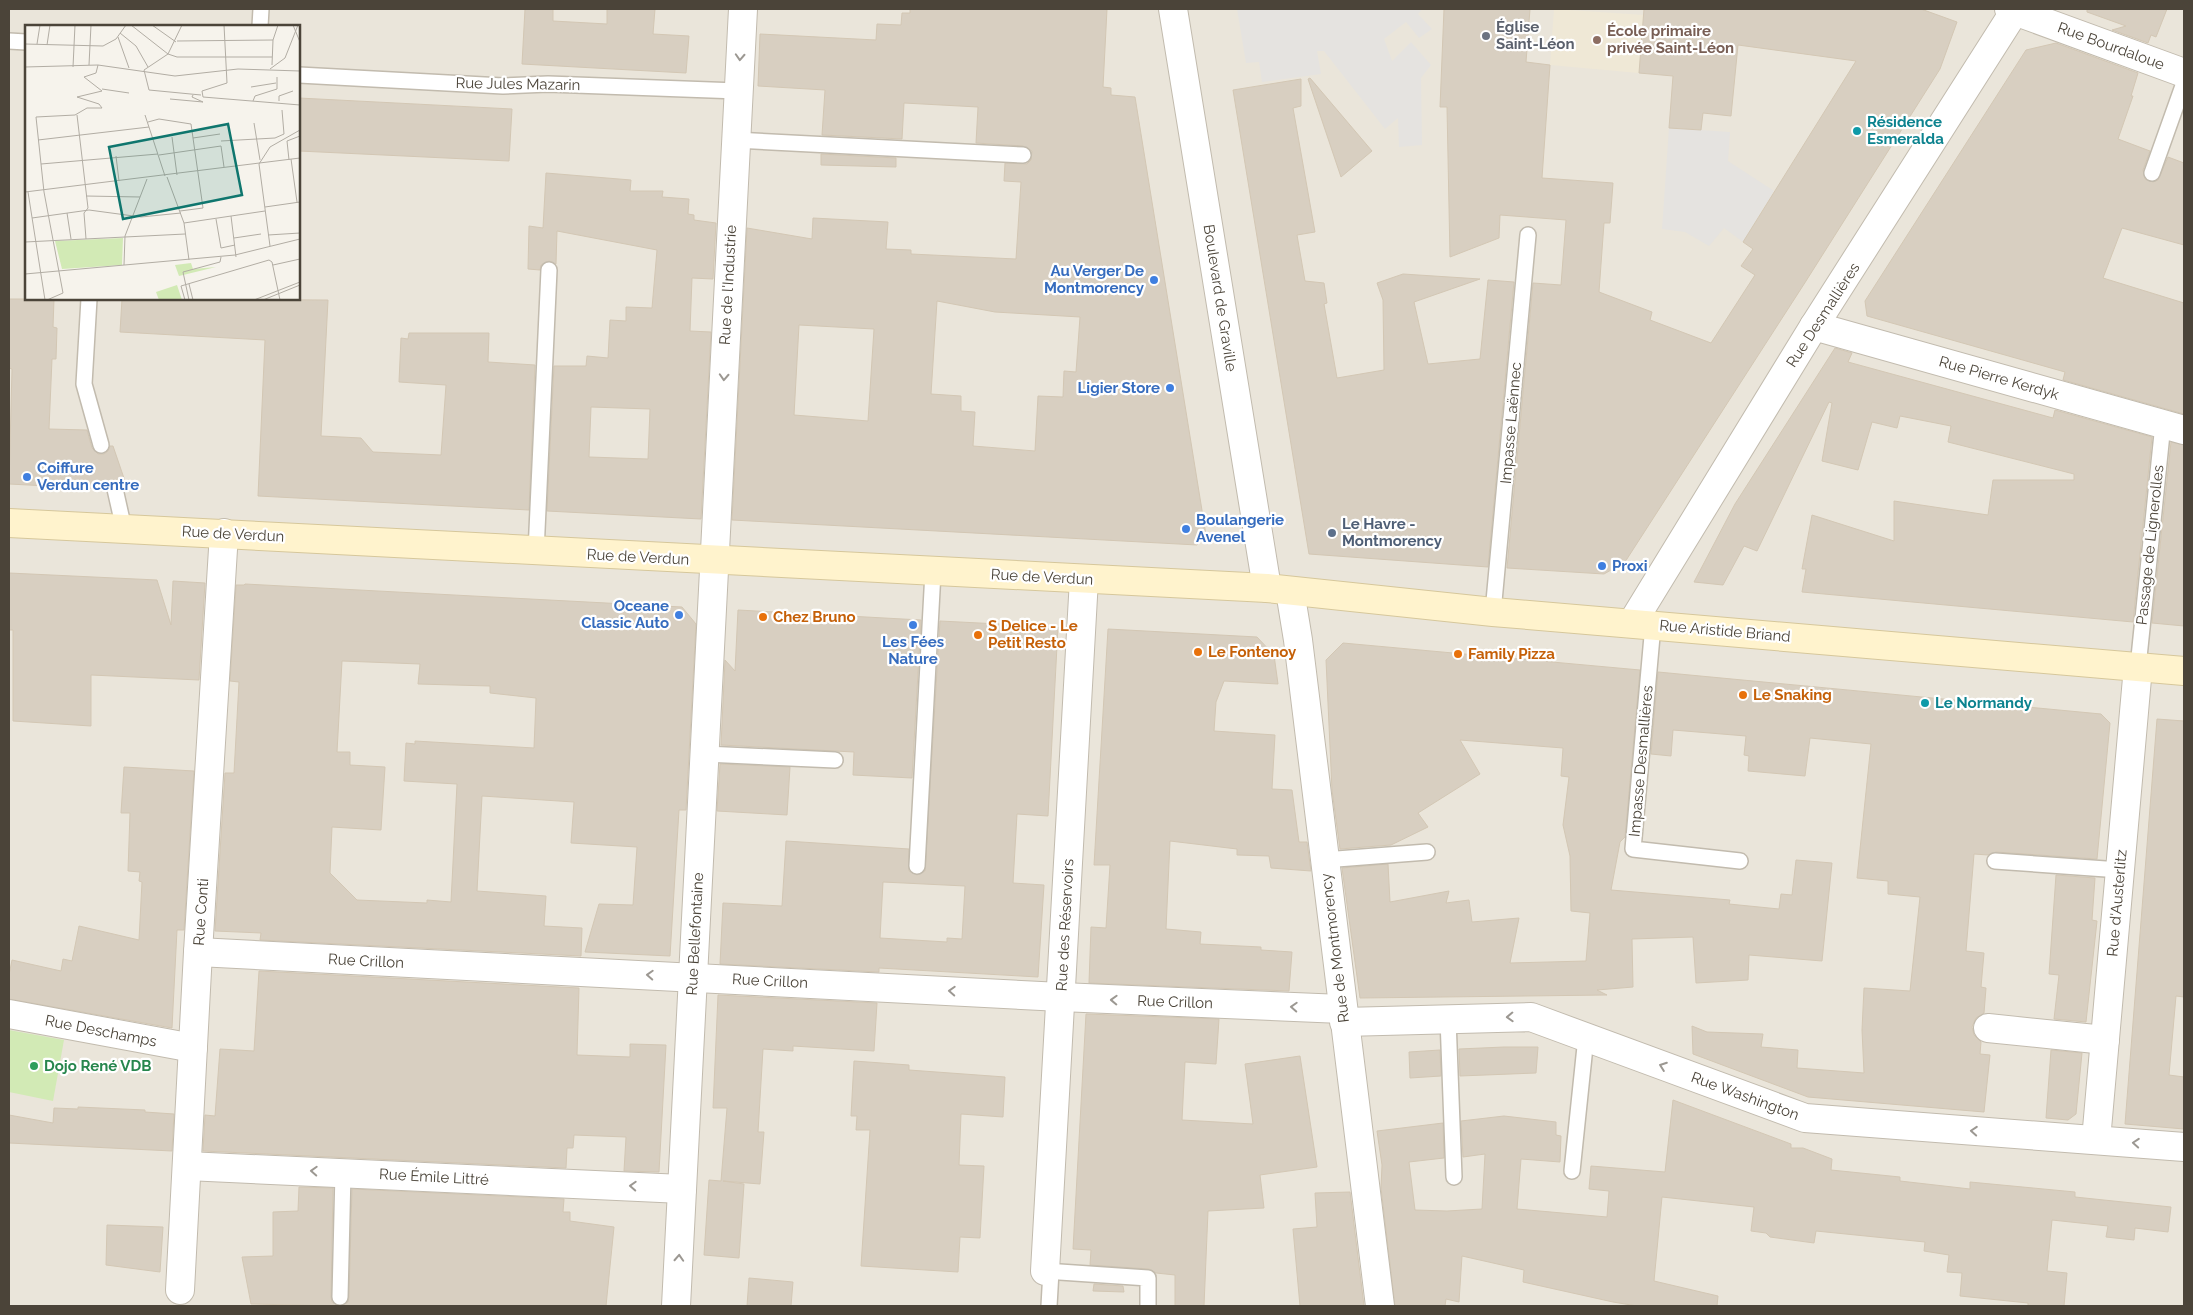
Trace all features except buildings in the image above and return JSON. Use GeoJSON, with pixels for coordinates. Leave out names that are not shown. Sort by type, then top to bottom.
{"type":"FeatureCollection","features":[{"type":"Feature","properties":{"kind":"main road","name":"Rue de Verdun"},"geometry":{"type":"LineString","coordinates":[[9,523],[536,552],[1278,589]]}},
{"type":"Feature","properties":{"kind":"main road","name":"Rue Aristide Briand"},"geometry":{"type":"LineString","coordinates":[[1278,589],[1493,612],[2184,670]]}},
{"type":"Feature","properties":{"kind":"street","name":"Rue de l'Industrie"},"geometry":{"type":"LineString","coordinates":[[716,561],[735,140],[743,9]]}},
{"type":"Feature","properties":{"kind":"street","name":"Boulevard de Graville"},"geometry":{"type":"LineString","coordinates":[[1172,9],[1278,589]]}},
{"type":"Feature","properties":{"kind":"street","name":"Rue Bourdaloue"},"geometry":{"type":"LineString","coordinates":[[2013,9],[2184,73]]}},
{"type":"Feature","properties":{"kind":"street","name":"Rue Desmallières"},"geometry":{"type":"LineString","coordinates":[[1643,624],[1814,326],[2013,9]]}},
{"type":"Feature","properties":{"kind":"street","name":"Rue Pierre Kerdyk"},"geometry":{"type":"LineString","coordinates":[[1814,326],[2173,427]]}},
{"type":"Feature","properties":{"kind":"street","name":"Rue Conti"},"geometry":{"type":"LineString","coordinates":[[180,1290],[198,952],[224,534]]}},
{"type":"Feature","properties":{"kind":"street","name":"Rue Bellefontaine"},"geometry":{"type":"LineString","coordinates":[[676,1306],[716,561]]}},
{"type":"Feature","properties":{"kind":"street","name":"Rue des Réservoirs"},"geometry":{"type":"LineString","coordinates":[[1048,1271],[1084,579]]}},
{"type":"Feature","properties":{"kind":"street","name":"Rue de Montmorency"},"geometry":{"type":"LineString","coordinates":[[1278,589],[1299,647],[1380,1306]]}},
{"type":"Feature","properties":{"kind":"street","name":"Rue d'Austerlitz"},"geometry":{"type":"LineString","coordinates":[[2096,1140],[2138,666]]}},
{"type":"Feature","properties":{"kind":"street","name":"Rue Crillon"},"geometry":{"type":"LineString","coordinates":[[198,952],[1061,997],[1343,1016]]}},
{"type":"Feature","properties":{"kind":"street","name":"Rue Deschamps"},"geometry":{"type":"LineString","coordinates":[[9,1014],[193,1048]]}},
{"type":"Feature","properties":{"kind":"street","name":"Rue Washington"},"geometry":{"type":"LineString","coordinates":[[1343,1016],[1448,1019],[1531,1017],[1805,1118],[2184,1147]]}},
{"type":"Feature","properties":{"kind":"street"},"geometry":{"type":"LineString","coordinates":[[1988,1028],[2105,1040]]}},
{"type":"Feature","properties":{"kind":"street","name":"Rue Émile Littré"},"geometry":{"type":"LineString","coordinates":[[187,1166],[682,1189]]}},
{"type":"Feature","properties":{"kind":"lane"},"geometry":{"type":"LineString","coordinates":[[260,25],[261,9]]}},
{"type":"Feature","properties":{"kind":"lane"},"geometry":{"type":"LineString","coordinates":[[9,41],[25,42]]}},
{"type":"Feature","properties":{"kind":"lane","name":"Rue Jules Mazarin"},"geometry":{"type":"LineString","coordinates":[[300,75],[503,86],[548,84],[738,91]]}},
{"type":"Feature","properties":{"kind":"lane"},"geometry":{"type":"LineString","coordinates":[[2152,173],[2184,83]]}},
{"type":"Feature","properties":{"kind":"lane"},"geometry":{"type":"LineString","coordinates":[[735,140],[1023,155]]}},
{"type":"Feature","properties":{"kind":"lane","name":"Impasse Laënnec"},"geometry":{"type":"LineString","coordinates":[[1493,612],[1528,235]]}},
{"type":"Feature","properties":{"kind":"lane"},"geometry":{"type":"LineString","coordinates":[[536,552],[549,270]]}},
{"type":"Feature","properties":{"kind":"lane"},"geometry":{"type":"LineString","coordinates":[[89,300],[84,384],[101,445]]}},
{"type":"Feature","properties":{"kind":"lane","name":"Passage de Lignerolles"},"geometry":{"type":"LineString","coordinates":[[2138,666],[2173,427]]}},
{"type":"Feature","properties":{"kind":"lane"},"geometry":{"type":"LineString","coordinates":[[115,489],[124,529]]}},
{"type":"Feature","properties":{"kind":"lane"},"geometry":{"type":"LineString","coordinates":[[917,866],[933,572]]}},
{"type":"Feature","properties":{"kind":"lane","name":"Impasse Desmallières"},"geometry":{"type":"LineString","coordinates":[[1643,624],[1633,849],[1740,861]]}},
{"type":"Feature","properties":{"kind":"lane"},"geometry":{"type":"LineString","coordinates":[[705,754],[835,760]]}},
{"type":"Feature","properties":{"kind":"lane"},"geometry":{"type":"LineString","coordinates":[[1324,860],[1427,852]]}},
{"type":"Feature","properties":{"kind":"lane"},"geometry":{"type":"LineString","coordinates":[[1995,861],[2120,870]]}},
{"type":"Feature","properties":{"kind":"lane"},"geometry":{"type":"LineString","coordinates":[[1448,1019],[1454,1177]]}},
{"type":"Feature","properties":{"kind":"lane"},"geometry":{"type":"LineString","coordinates":[[1572,1171],[1586,1037]]}},
{"type":"Feature","properties":{"kind":"lane"},"geometry":{"type":"LineString","coordinates":[[340,1297],[343,1173]]}},
{"type":"Feature","properties":{"kind":"lane"},"geometry":{"type":"LineString","coordinates":[[1049,1306],[1048,1271],[1148,1278],[1148,1306]]}},
{"type":"Feature","properties":{"kind":"shaded area"},"geometry":{"type":"Polygon","coordinates":[[[9,9],[2184,9],[2184,1306],[9,1306],[9,9]]]}},
{"type":"Feature","properties":{"kind":"shaded area"},"geometry":{"type":"Polygon","coordinates":[[[1237,9],[1422,9],[1418,14],[1432,29],[1419,38],[1406,22],[1384,39],[1392,61],[1411,42],[1431,65],[1421,78],[1422,145],[1399,147],[1398,118],[1385,129],[1324,51],[1317,51],[1321,74],[1262,82],[1259,62],[1246,63],[1237,9]]]}},
{"type":"Feature","properties":{"kind":"shaded area","name":"École primaire privée Saint-Léon"},"geometry":{"type":"Polygon","coordinates":[[[1554,9],[1644,15],[1639,73],[1550,65],[1554,9]]]}},
{"type":"Feature","properties":{"kind":"shaded area"},"geometry":{"type":"Polygon","coordinates":[[[1669,128],[1730,132],[1728,161],[1774,191],[1743,242],[1724,228],[1709,246],[1685,232],[1662,229],[1669,128]]]}},
{"type":"Feature","properties":{"kind":"green space","name":"Dojo René VDB"},"geometry":{"type":"Polygon","coordinates":[[[9,1030],[64,1040],[53,1101],[9,1092],[9,1030]]]}},
{"type":"Feature","properties":{"kind":"place","name":"Église Saint-Léon"},"geometry":{"type":"Point","coordinates":[1486,36]}},
{"type":"Feature","properties":{"kind":"place","name":"École primaire privée Saint-Léon"},"geometry":{"type":"Point","coordinates":[1597,40]}},
{"type":"Feature","properties":{"kind":"place","name":"Résidence Esmeralda"},"geometry":{"type":"Point","coordinates":[1857,131]}},
{"type":"Feature","properties":{"kind":"place","name":"Au Verger De Montmorency"},"geometry":{"type":"Point","coordinates":[1154,280]}},
{"type":"Feature","properties":{"kind":"place","name":"Ligier Store"},"geometry":{"type":"Point","coordinates":[1170,388]}},
{"type":"Feature","properties":{"kind":"place","name":"Coiffure Verdun centre"},"geometry":{"type":"Point","coordinates":[27,477]}},
{"type":"Feature","properties":{"kind":"place","name":"Boulangerie Avenel"},"geometry":{"type":"Point","coordinates":[1186,529]}},
{"type":"Feature","properties":{"kind":"place","name":"Le Havre - Montmorency"},"geometry":{"type":"Point","coordinates":[1332,533]}},
{"type":"Feature","properties":{"kind":"place","name":"Proxi"},"geometry":{"type":"Point","coordinates":[1602,566]}},
{"type":"Feature","properties":{"kind":"place","name":"Oceane Classic Auto"},"geometry":{"type":"Point","coordinates":[679,615]}},
{"type":"Feature","properties":{"kind":"place","name":"Chez Bruno"},"geometry":{"type":"Point","coordinates":[763,617]}},
{"type":"Feature","properties":{"kind":"place","name":"Les Fées Nature"},"geometry":{"type":"Point","coordinates":[913,625]}},
{"type":"Feature","properties":{"kind":"place","name":"S Delice - Le Petit Resto"},"geometry":{"type":"Point","coordinates":[978,635]}},
{"type":"Feature","properties":{"kind":"place","name":"Le Fontenoy"},"geometry":{"type":"Point","coordinates":[1198,652]}},
{"type":"Feature","properties":{"kind":"place","name":"Family Pizza"},"geometry":{"type":"Point","coordinates":[1458,654]}},
{"type":"Feature","properties":{"kind":"place","name":"Le Snaking"},"geometry":{"type":"Point","coordinates":[1743,695]}},
{"type":"Feature","properties":{"kind":"place","name":"Le Normandy"},"geometry":{"type":"Point","coordinates":[1925,703]}},
{"type":"Feature","properties":{"kind":"place","name":"Dojo René VDB"},"geometry":{"type":"Point","coordinates":[34,1066]}}]}
